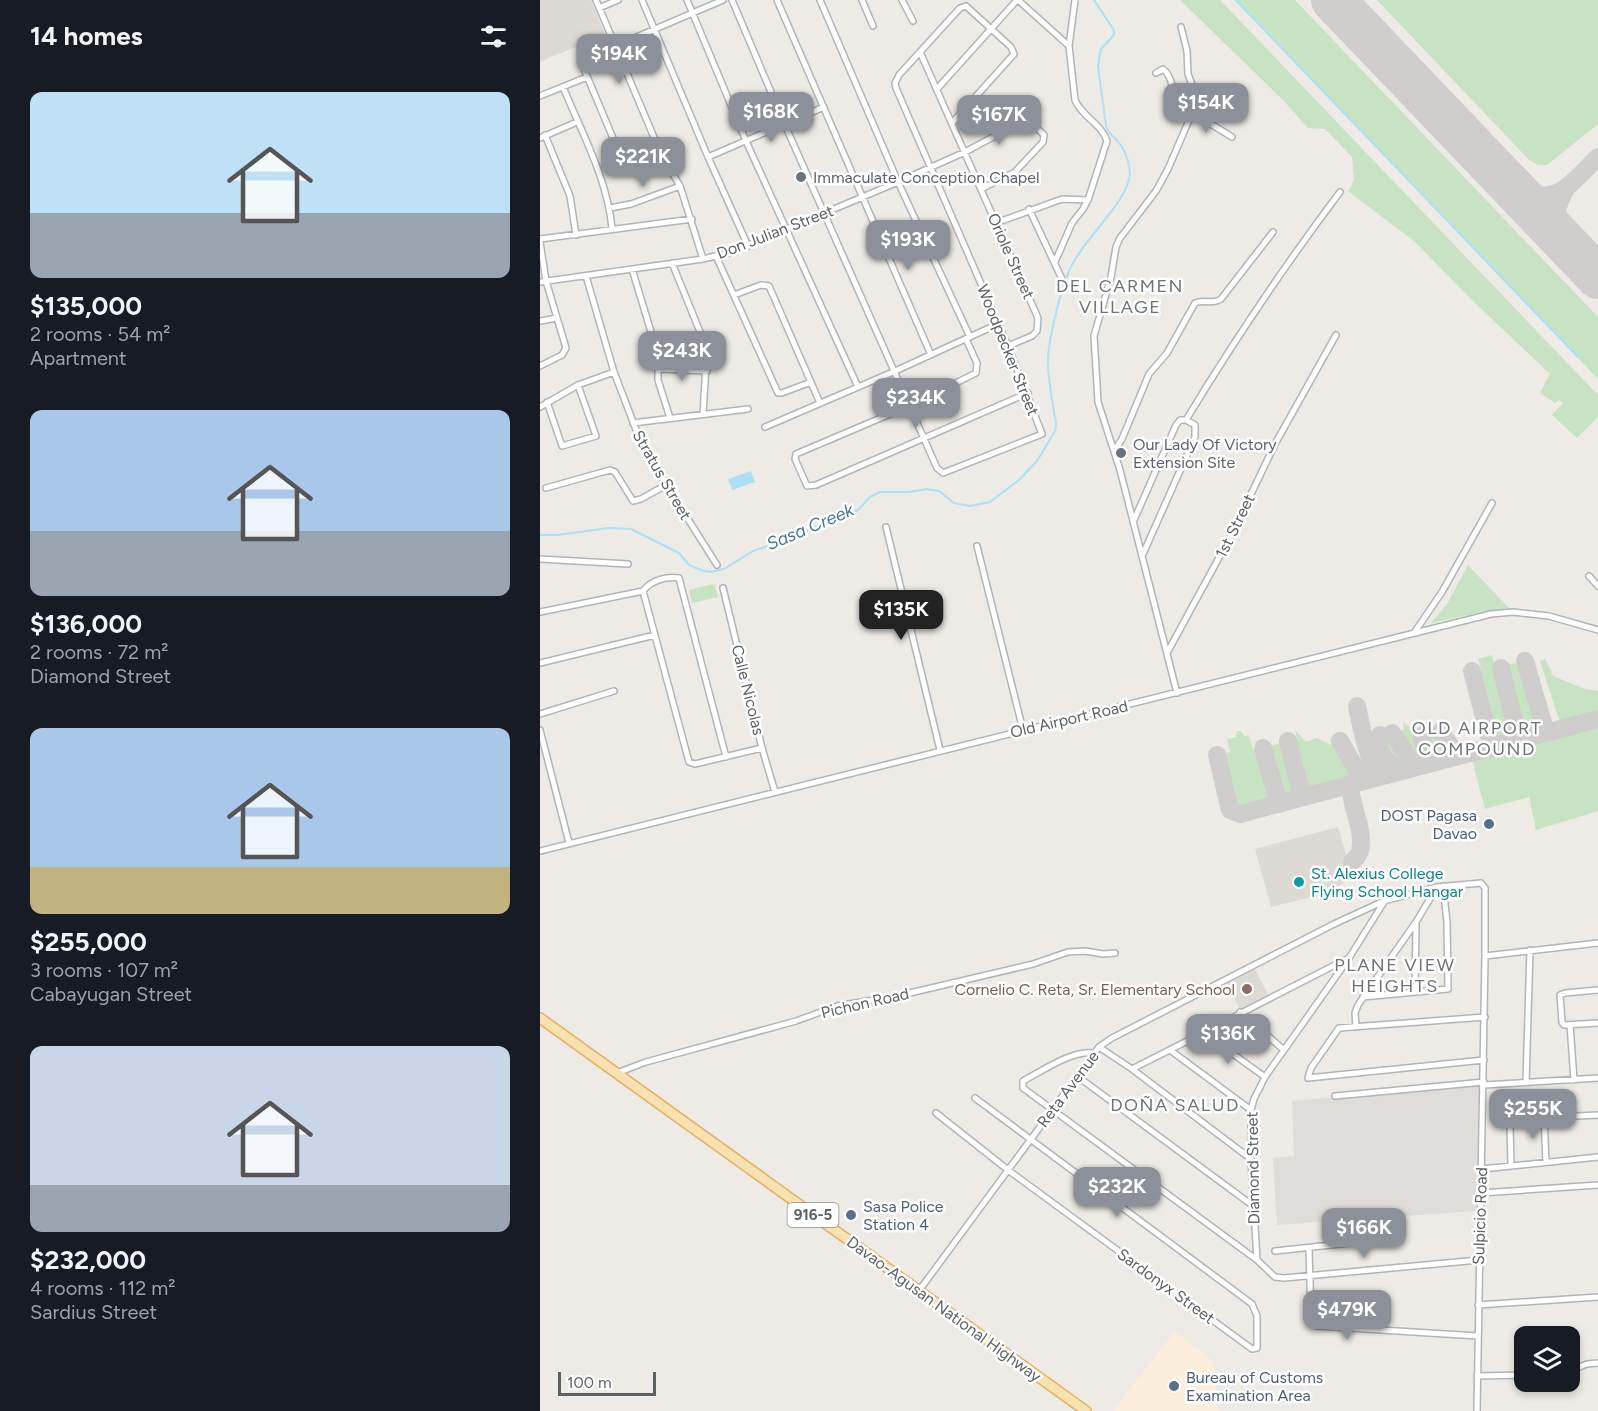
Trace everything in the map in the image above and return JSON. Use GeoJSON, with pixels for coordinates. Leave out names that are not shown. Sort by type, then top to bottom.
{"type":"FeatureCollection","features":[{"type":"Feature","properties":{"kind":"main road","name":"Davao-Agusan National Highway"},"geometry":{"type":"LineString","coordinates":[[540,1018],[1086,1411]]}},
{"type":"Feature","properties":{"kind":"street"},"geometry":{"type":"LineString","coordinates":[[596,0],[661,154],[680,186],[703,259]]}},
{"type":"Feature","properties":{"kind":"street"},"geometry":{"type":"LineString","coordinates":[[599,8],[618,0]]}},
{"type":"Feature","properties":{"kind":"street"},"geometry":{"type":"LineString","coordinates":[[642,0],[748,246]]}},
{"type":"Feature","properties":{"kind":"street"},"geometry":{"type":"LineString","coordinates":[[687,0],[746,141],[858,387]]}},
{"type":"Feature","properties":{"kind":"street"},"geometry":{"type":"LineString","coordinates":[[622,162],[584,69],[585,59],[723,0]]}},
{"type":"Feature","properties":{"kind":"street"},"geometry":{"type":"LineString","coordinates":[[732,0],[923,438]]}},
{"type":"Feature","properties":{"kind":"street"},"geometry":{"type":"LineString","coordinates":[[777,0],[864,196],[931,355]]}},
{"type":"Feature","properties":{"kind":"street"},"geometry":{"type":"LineString","coordinates":[[820,0],[977,363],[976,373],[909,406],[799,452],[795,456],[802,478],[809,487],[1028,393]]}},
{"type":"Feature","properties":{"kind":"street"},"geometry":{"type":"LineString","coordinates":[[862,0],[873,26]]}},
{"type":"Feature","properties":{"kind":"street"},"geometry":{"type":"LineString","coordinates":[[902,0],[913,21]]}},
{"type":"Feature","properties":{"kind":"street"},"geometry":{"type":"LineString","coordinates":[[937,88],[1017,0],[1069,46]]}},
{"type":"Feature","properties":{"kind":"street"},"geometry":{"type":"LineString","coordinates":[[1055,262],[1072,223],[1088,200],[1107,141],[1077,104],[1069,46],[1074,1]]}},
{"type":"Feature","properties":{"kind":"street"},"geometry":{"type":"LineString","coordinates":[[920,52],[964,6],[1011,47],[1014,54],[952,123]]}},
{"type":"Feature","properties":{"kind":"street"},"geometry":{"type":"LineString","coordinates":[[1181,27],[1187,51],[1188,74],[1198,110]]}},
{"type":"Feature","properties":{"kind":"street","name":"Woodpecker Street"},"geometry":{"type":"LineString","coordinates":[[920,52],[896,78],[897,93],[1028,393],[1042,434],[947,473],[942,473],[937,468],[923,438]]}},
{"type":"Feature","properties":{"kind":"street","name":"Oriole Street"},"geometry":{"type":"LineString","coordinates":[[920,52],[1038,318],[1039,326],[1032,336],[1008,346]]}},
{"type":"Feature","properties":{"kind":"street"},"geometry":{"type":"LineString","coordinates":[[1156,73],[1163,69],[1166,71],[1172,79],[1172,89],[1179,100],[1198,110],[1211,124],[1232,137]]}},
{"type":"Feature","properties":{"kind":"street"},"geometry":{"type":"LineString","coordinates":[[540,96],[587,76]]}},
{"type":"Feature","properties":{"kind":"street"},"geometry":{"type":"LineString","coordinates":[[563,87],[604,185],[612,228]]}},
{"type":"Feature","properties":{"kind":"street"},"geometry":{"type":"LineString","coordinates":[[1177,693],[1134,520],[1098,402],[1094,336],[1111,277],[1116,247],[1131,222],[1156,191],[1168,169],[1186,123],[1198,110],[1229,89],[1235,92],[1243,104]]}},
{"type":"Feature","properties":{"kind":"street"},"geometry":{"type":"LineString","coordinates":[[708,157],[824,108]]}},
{"type":"Feature","properties":{"kind":"street","name":"Don Julian Street"},"geometry":{"type":"LineString","coordinates":[[543,282],[703,259],[748,246],[965,152],[993,136],[1018,111],[1044,137],[1043,142],[1016,172],[981,189]]}},
{"type":"Feature","properties":{"kind":"street"},"geometry":{"type":"LineString","coordinates":[[576,235],[570,196],[542,136],[577,122]]}},
{"type":"Feature","properties":{"kind":"street"},"geometry":{"type":"LineString","coordinates":[[610,208],[631,204],[680,186]]}},
{"type":"Feature","properties":{"kind":"street"},"geometry":{"type":"LineString","coordinates":[[1186,420],[1232,345],[1303,241],[1340,192]]}},
{"type":"Feature","properties":{"kind":"street"},"geometry":{"type":"LineString","coordinates":[[996,223],[1062,199],[1088,200]]}},
{"type":"Feature","properties":{"kind":"street"},"geometry":{"type":"LineString","coordinates":[[1029,210],[1062,279]]}},
{"type":"Feature","properties":{"kind":"street"},"geometry":{"type":"LineString","coordinates":[[540,366],[564,354],[565,342],[543,282],[540,241],[612,228],[692,219]]}},
{"type":"Feature","properties":{"kind":"street"},"geometry":{"type":"LineString","coordinates":[[1114,451],[1122,440],[1149,374],[1167,353],[1195,303],[1202,301],[1215,303],[1221,299],[1273,232]]}},
{"type":"Feature","properties":{"kind":"street"},"geometry":{"type":"LineString","coordinates":[[716,256],[778,393],[812,382]]}},
{"type":"Feature","properties":{"kind":"street"},"geometry":{"type":"LineString","coordinates":[[672,264],[704,340],[708,357],[703,414]]}},
{"type":"Feature","properties":{"kind":"street"},"geometry":{"type":"LineString","coordinates":[[632,269],[650,326],[658,359],[658,384],[670,418]]}},
{"type":"Feature","properties":{"kind":"street","name":"Stratus Street"},"geometry":{"type":"LineString","coordinates":[[586,276],[614,372],[644,448],[717,566]]}},
{"type":"Feature","properties":{"kind":"street"},"geometry":{"type":"LineString","coordinates":[[734,295],[761,285],[769,286],[820,403]]}},
{"type":"Feature","properties":{"kind":"street"},"geometry":{"type":"LineString","coordinates":[[540,321],[557,318]]}},
{"type":"Feature","properties":{"kind":"street"},"geometry":{"type":"LineString","coordinates":[[765,427],[998,324]]}},
{"type":"Feature","properties":{"kind":"street","name":"1st Street"},"geometry":{"type":"LineString","coordinates":[[1167,653],[1233,532],[1275,444],[1336,335]]}},
{"type":"Feature","properties":{"kind":"street"},"geometry":{"type":"LineString","coordinates":[[658,369],[707,371]]}},
{"type":"Feature","properties":{"kind":"street"},"geometry":{"type":"LineString","coordinates":[[540,407],[578,385],[614,372]]}},
{"type":"Feature","properties":{"kind":"street"},"geometry":{"type":"LineString","coordinates":[[547,402],[562,446],[596,436],[578,385]]}},
{"type":"Feature","properties":{"kind":"street"},"geometry":{"type":"LineString","coordinates":[[633,423],[748,409]]}},
{"type":"Feature","properties":{"kind":"street"},"geometry":{"type":"LineString","coordinates":[[1134,520],[1176,425],[1180,420],[1186,420],[1195,425],[1196,433],[1191,449],[1142,555]]}},
{"type":"Feature","properties":{"kind":"street"},"geometry":{"type":"LineString","coordinates":[[546,488],[610,470],[615,472],[633,501],[666,486]]}},
{"type":"Feature","properties":{"kind":"street"},"geometry":{"type":"LineString","coordinates":[[1413,634],[1442,592],[1492,503]]}},
{"type":"Feature","properties":{"kind":"street"},"geometry":{"type":"LineString","coordinates":[[886,527],[940,750]]}},
{"type":"Feature","properties":{"kind":"street"},"geometry":{"type":"LineString","coordinates":[[976,546],[1023,730]]}},
{"type":"Feature","properties":{"kind":"street"},"geometry":{"type":"LineString","coordinates":[[540,559],[628,564]]}},
{"type":"Feature","properties":{"kind":"street"},"geometry":{"type":"LineString","coordinates":[[1589,576],[1598,585]]}},
{"type":"Feature","properties":{"kind":"street"},"geometry":{"type":"LineString","coordinates":[[540,612],[643,591],[650,583],[674,577],[679,578],[726,757]]}},
{"type":"Feature","properties":{"kind":"street","name":"Calle Nicolas"},"geometry":{"type":"LineString","coordinates":[[723,588],[775,792]]}},
{"type":"Feature","properties":{"kind":"street"},"geometry":{"type":"LineString","coordinates":[[643,591],[687,758],[691,764],[762,748]]}},
{"type":"Feature","properties":{"kind":"street","name":"Old Airport Road"},"geometry":{"type":"LineString","coordinates":[[540,851],[1484,616],[1513,612],[1562,618],[1598,630]]}},
{"type":"Feature","properties":{"kind":"street"},"geometry":{"type":"LineString","coordinates":[[540,663],[655,635]]}},
{"type":"Feature","properties":{"kind":"street"},"geometry":{"type":"LineString","coordinates":[[540,714],[614,691]]}},
{"type":"Feature","properties":{"kind":"street"},"geometry":{"type":"LineString","coordinates":[[540,730],[569,843]]}},
{"type":"Feature","properties":{"kind":"street","name":"Reta Avenue"},"geometry":{"type":"LineString","coordinates":[[918,1292],[1099,1047],[1112,1038],[1313,934],[1384,900],[1440,886],[1477,882]]}},
{"type":"Feature","properties":{"kind":"street","name":"Sulpicio Road"},"geometry":{"type":"LineString","coordinates":[[1477,882],[1485,888],[1484,1084],[1477,1411]]}},
{"type":"Feature","properties":{"kind":"street"},"geometry":{"type":"LineString","coordinates":[[1356,1027],[1356,1008],[1440,886]]}},
{"type":"Feature","properties":{"kind":"street"},"geometry":{"type":"LineString","coordinates":[[1363,997],[1448,989],[1448,922],[1440,886]]}},
{"type":"Feature","properties":{"kind":"street","name":"Diamond Street"},"geometry":{"type":"LineString","coordinates":[[1257,1260],[1251,1159],[1251,1110],[1254,1099],[1265,1077],[1349,958],[1384,900]]}},
{"type":"Feature","properties":{"kind":"street"},"geometry":{"type":"LineString","coordinates":[[1415,992],[1416,922]]}},
{"type":"Feature","properties":{"kind":"street"},"geometry":{"type":"LineString","coordinates":[[1485,956],[1598,943]]}},
{"type":"Feature","properties":{"kind":"street"},"geometry":{"type":"LineString","coordinates":[[1526,1082],[1530,951]]}},
{"type":"Feature","properties":{"kind":"street","name":"Pichon Road"},"geometry":{"type":"LineString","coordinates":[[617,1073],[646,1062],[796,1021],[837,1006],[897,996],[1033,964],[1068,952],[1115,953]]}},
{"type":"Feature","properties":{"kind":"street"},"geometry":{"type":"LineString","coordinates":[[1132,1069],[1349,958]]}},
{"type":"Feature","properties":{"kind":"street"},"geometry":{"type":"LineString","coordinates":[[1598,990],[1560,995],[1563,1024],[1598,1023]]}},
{"type":"Feature","properties":{"kind":"street"},"geometry":{"type":"LineString","coordinates":[[1240,1012],[1284,1050]]}},
{"type":"Feature","properties":{"kind":"street"},"geometry":{"type":"LineString","coordinates":[[1484,1060],[1308,1078],[1311,1068],[1337,1030],[1485,1017]]}},
{"type":"Feature","properties":{"kind":"street"},"geometry":{"type":"LineString","coordinates":[[1570,1025],[1574,1080]]}},
{"type":"Feature","properties":{"kind":"street"},"geometry":{"type":"LineString","coordinates":[[1204,1033],[1265,1077]]}},
{"type":"Feature","properties":{"kind":"street"},"geometry":{"type":"LineString","coordinates":[[1099,1047],[1132,1069],[1251,1159]]}},
{"type":"Feature","properties":{"kind":"street"},"geometry":{"type":"LineString","coordinates":[[1170,1050],[1251,1110]]}},
{"type":"Feature","properties":{"kind":"street"},"geometry":{"type":"LineString","coordinates":[[1093,1053],[1079,1052],[1022,1083],[1026,1091],[1257,1260],[1275,1277],[1393,1269],[1479,1260]]}},
{"type":"Feature","properties":{"kind":"street"},"geometry":{"type":"LineString","coordinates":[[1077,1076],[1252,1205]]}},
{"type":"Feature","properties":{"kind":"street"},"geometry":{"type":"LineString","coordinates":[[1335,1096],[1598,1078]]}},
{"type":"Feature","properties":{"kind":"street"},"geometry":{"type":"LineString","coordinates":[[975,1098],[1030,1139]]}},
{"type":"Feature","properties":{"kind":"street","name":"Sardonyx Street"},"geometry":{"type":"LineString","coordinates":[[936,1113],[1008,1170],[1252,1349],[1256,1349],[1258,1346],[1257,1316],[1252,1305],[1030,1139]]}},
{"type":"Feature","properties":{"kind":"street"},"geometry":{"type":"LineString","coordinates":[[1512,1165],[1510,1127],[1512,1121],[1518,1118],[1598,1115]]}},
{"type":"Feature","properties":{"kind":"street"},"geometry":{"type":"LineString","coordinates":[[1544,1117],[1546,1162]]}},
{"type":"Feature","properties":{"kind":"street"},"geometry":{"type":"LineString","coordinates":[[1482,1168],[1598,1157]]}},
{"type":"Feature","properties":{"kind":"street"},"geometry":{"type":"LineString","coordinates":[[1481,1193],[1598,1185]]}},
{"type":"Feature","properties":{"kind":"street"},"geometry":{"type":"LineString","coordinates":[[1275,1251],[1350,1243]]}},
{"type":"Feature","properties":{"kind":"street"},"geometry":{"type":"LineString","coordinates":[[1309,1248],[1311,1322],[1316,1326],[1478,1336]]}},
{"type":"Feature","properties":{"kind":"street"},"geometry":{"type":"LineString","coordinates":[[1478,1305],[1598,1297]]}},
{"type":"Feature","properties":{"kind":"street"},"geometry":{"type":"LineString","coordinates":[[1580,1367],[1598,1363]]}},
{"type":"Feature","properties":{"kind":"street"},"geometry":{"type":"LineString","coordinates":[[1477,1376],[1514,1375]]}},
{"type":"Feature","properties":{"kind":"shaded area"},"geometry":{"type":"Polygon","coordinates":[[[540,0],[591,0],[605,34],[540,62],[540,0]]]}},
{"type":"Feature","properties":{"kind":"shaded area"},"geometry":{"type":"Polygon","coordinates":[[[1338,827],[1352,877],[1330,892],[1271,907],[1255,849],[1338,827]]]}},
{"type":"Feature","properties":{"kind":"shaded area","name":"Cornelio C. Reta, Sr. Elementary School"},"geometry":{"type":"Polygon","coordinates":[[[1255,969],[1268,995],[1240,1010],[1226,983],[1255,969]]]}},
{"type":"Feature","properties":{"kind":"shaded area"},"geometry":{"type":"Polygon","coordinates":[[[1479,1085],[1476,1211],[1277,1225],[1273,1158],[1294,1156],[1292,1101],[1479,1085]]]}},
{"type":"Feature","properties":{"kind":"shaded area","name":"Bureau of Customs Examination Area"},"geometry":{"type":"Polygon","coordinates":[[[1175,1331],[1214,1362],[1218,1411],[1113,1411],[1175,1331]]]}},
{"type":"Feature","properties":{"kind":"green space"},"geometry":{"type":"Polygon","coordinates":[[[1180,0],[1220,0],[1598,395],[1598,417],[1577,438],[1552,415],[1563,403],[1559,400],[1555,403],[1540,393],[1550,374],[1414,241],[1348,191],[1354,180],[1352,157],[1325,129],[1308,128],[1283,100],[1180,0]]]}},
{"type":"Feature","properties":{"kind":"green space"},"geometry":{"type":"Polygon","coordinates":[[[1234,0],[1295,0],[1598,317],[1598,379],[1234,0]]]}},
{"type":"Feature","properties":{"kind":"green space"},"geometry":{"type":"Polygon","coordinates":[[[1377,0],[1598,0],[1598,124],[1547,165],[1538,165],[1529,160],[1377,0]]]}},
{"type":"Feature","properties":{"kind":"green space"},"geometry":{"type":"Polygon","coordinates":[[[1468,565],[1510,609],[1487,611],[1431,623],[1447,604],[1468,565]]]}},
{"type":"Feature","properties":{"kind":"green space"},"geometry":{"type":"Polygon","coordinates":[[[714,584],[718,597],[692,603],[689,590],[714,584]]]}},
{"type":"Feature","properties":{"kind":"green space"},"geometry":{"type":"Polygon","coordinates":[[[1492,655],[1515,732],[1512,736],[1494,740],[1474,670],[1481,668],[1478,659],[1492,655]]]}},
{"type":"Feature","properties":{"kind":"green space"},"geometry":{"type":"Polygon","coordinates":[[[1545,659],[1553,676],[1585,689],[1598,691],[1598,713],[1560,723],[1540,661],[1545,659]]]}},
{"type":"Feature","properties":{"kind":"green space"},"geometry":{"type":"Polygon","coordinates":[[[1521,662],[1538,724],[1535,730],[1522,733],[1502,666],[1521,662]]]}},
{"type":"Feature","properties":{"kind":"green space"},"geometry":{"type":"Polygon","coordinates":[[[1403,722],[1412,729],[1417,726],[1424,756],[1422,760],[1413,760],[1396,732],[1404,730],[1403,722]]]}},
{"type":"Feature","properties":{"kind":"green space"},"geometry":{"type":"Polygon","coordinates":[[[1598,726],[1598,811],[1536,830],[1529,797],[1485,809],[1472,759],[1598,726]]]}},
{"type":"Feature","properties":{"kind":"green space"},"geometry":{"type":"Polygon","coordinates":[[[1295,730],[1306,742],[1317,738],[1331,745],[1330,736],[1334,744],[1337,742],[1358,777],[1303,791],[1290,740],[1297,738],[1295,730]]]}},
{"type":"Feature","properties":{"kind":"green space"},"geometry":{"type":"Polygon","coordinates":[[[1237,731],[1245,736],[1249,735],[1253,750],[1261,748],[1266,767],[1263,768],[1266,776],[1269,776],[1275,799],[1236,809],[1231,804],[1220,757],[1230,752],[1227,739],[1236,737],[1237,731]]]}},
{"type":"Feature","properties":{"kind":"green space"},"geometry":{"type":"Polygon","coordinates":[[[1434,733],[1444,741],[1448,753],[1434,757],[1428,753],[1424,735],[1434,733]]]}},
{"type":"Feature","properties":{"kind":"green space"},"geometry":{"type":"Polygon","coordinates":[[[1385,734],[1388,734],[1406,761],[1404,764],[1395,765],[1386,755],[1381,741],[1385,734]]]}},
{"type":"Feature","properties":{"kind":"green space"},"geometry":{"type":"Polygon","coordinates":[[[1285,742],[1298,793],[1279,798],[1272,775],[1275,774],[1270,766],[1265,747],[1285,742]]]}},
{"type":"Feature","properties":{"kind":"water"},"geometry":{"type":"Polygon","coordinates":[[[751,471],[755,482],[732,490],[728,479],[751,471]]]}},
{"type":"Feature","properties":{"kind":"waterway","name":"Sasa Creek"},"geometry":{"type":"LineString","coordinates":[[540,535],[558,535],[608,528],[631,529],[679,553],[689,565],[710,572],[724,569],[753,551],[792,538],[833,518],[848,515],[880,492],[909,492],[927,489],[939,491],[954,503],[970,506],[990,502],[1019,480],[1037,461],[1055,431],[1048,355],[1055,315],[1067,276],[1077,256],[1122,196],[1130,174],[1124,151],[1106,126],[1098,66],[1101,49],[1114,35],[1114,30],[1094,0]]}},
{"type":"Feature","properties":{"kind":"waterway"},"geometry":{"type":"LineString","coordinates":[[1236,0],[1579,358]]}},
{"type":"Feature","properties":{"kind":"taxiway"},"geometry":{"type":"LineString","coordinates":[[1511,186],[1526,193],[1539,196],[1550,195],[1569,185],[1598,157]]}},
{"type":"Feature","properties":{"kind":"taxiway"},"geometry":{"type":"LineString","coordinates":[[1561,238],[1557,224],[1557,212],[1567,187]]}},
{"type":"Feature","properties":{"kind":"taxiway"},"geometry":{"type":"LineString","coordinates":[[1525,661],[1546,733]]}},
{"type":"Feature","properties":{"kind":"taxiway"},"geometry":{"type":"LineString","coordinates":[[1501,668],[1519,740]]}},
{"type":"Feature","properties":{"kind":"taxiway"},"geometry":{"type":"LineString","coordinates":[[1472,671],[1492,748]]}},
{"type":"Feature","properties":{"kind":"taxiway"},"geometry":{"type":"LineString","coordinates":[[1357,706],[1368,751],[1378,777]]}},
{"type":"Feature","properties":{"kind":"taxiway"},"geometry":{"type":"LineString","coordinates":[[1217,755],[1230,810],[1240,814],[1598,719]]}},
{"type":"Feature","properties":{"kind":"taxiway"},"geometry":{"type":"LineString","coordinates":[[1440,732],[1459,756]]}},
{"type":"Feature","properties":{"kind":"taxiway"},"geometry":{"type":"LineString","coordinates":[[1392,733],[1415,767]]}},
{"type":"Feature","properties":{"kind":"taxiway"},"geometry":{"type":"LineString","coordinates":[[1380,735],[1382,754],[1394,766],[1406,770]]}},
{"type":"Feature","properties":{"kind":"taxiway"},"geometry":{"type":"LineString","coordinates":[[1421,736],[1429,764]]}},
{"type":"Feature","properties":{"kind":"taxiway"},"geometry":{"type":"LineString","coordinates":[[1288,741],[1302,797]]}},
{"type":"Feature","properties":{"kind":"taxiway"},"geometry":{"type":"LineString","coordinates":[[1340,741],[1363,781]]}},
{"type":"Feature","properties":{"kind":"taxiway"},"geometry":{"type":"LineString","coordinates":[[1263,748],[1279,804]]}},
{"type":"Feature","properties":{"kind":"taxiway"},"geometry":{"type":"LineString","coordinates":[[1350,784],[1361,834],[1359,852],[1352,862]]}},
{"type":"Feature","properties":{"kind":"runway"},"geometry":{"type":"LineString","coordinates":[[1333,0],[1598,277]]}},
{"type":"Feature","properties":{"kind":"place","name":"Immaculate Conception Chapel"},"geometry":{"type":"Point","coordinates":[801,177]}},
{"type":"Feature","properties":{"kind":"place","name":"Our Lady Of Victory Extension Site"},"geometry":{"type":"Point","coordinates":[1121,453]}},
{"type":"Feature","properties":{"kind":"place","name":"DOST Pagasa Davao"},"geometry":{"type":"Point","coordinates":[1489,824]}},
{"type":"Feature","properties":{"kind":"place","name":"St. Alexius College Flying School Hangar"},"geometry":{"type":"Point","coordinates":[1299,882]}},
{"type":"Feature","properties":{"kind":"place","name":"Cornelio C. Reta, Sr. Elementary School"},"geometry":{"type":"Point","coordinates":[1247,989]}},
{"type":"Feature","properties":{"kind":"place","name":"Sasa Police Station 4"},"geometry":{"type":"Point","coordinates":[851,1215]}},
{"type":"Feature","properties":{"kind":"place","name":"Bureau of Customs Examination Area"},"geometry":{"type":"Point","coordinates":[1174,1386]}},
{"type":"Feature","properties":{"kind":"district","name":"DEL CARMEN VILLAGE"},"geometry":{"type":"Point","coordinates":[1120,296]}},
{"type":"Feature","properties":{"kind":"district","name":"OLD AIRPORT COMPOUND"},"geometry":{"type":"Point","coordinates":[1477,738]}},
{"type":"Feature","properties":{"kind":"district","name":"PLANE VIEW HEIGHTS"},"geometry":{"type":"Point","coordinates":[1395,975]}},
{"type":"Feature","properties":{"kind":"district","name":"DOÑA SALUD"},"geometry":{"type":"Point","coordinates":[1175,1105]}}]}
